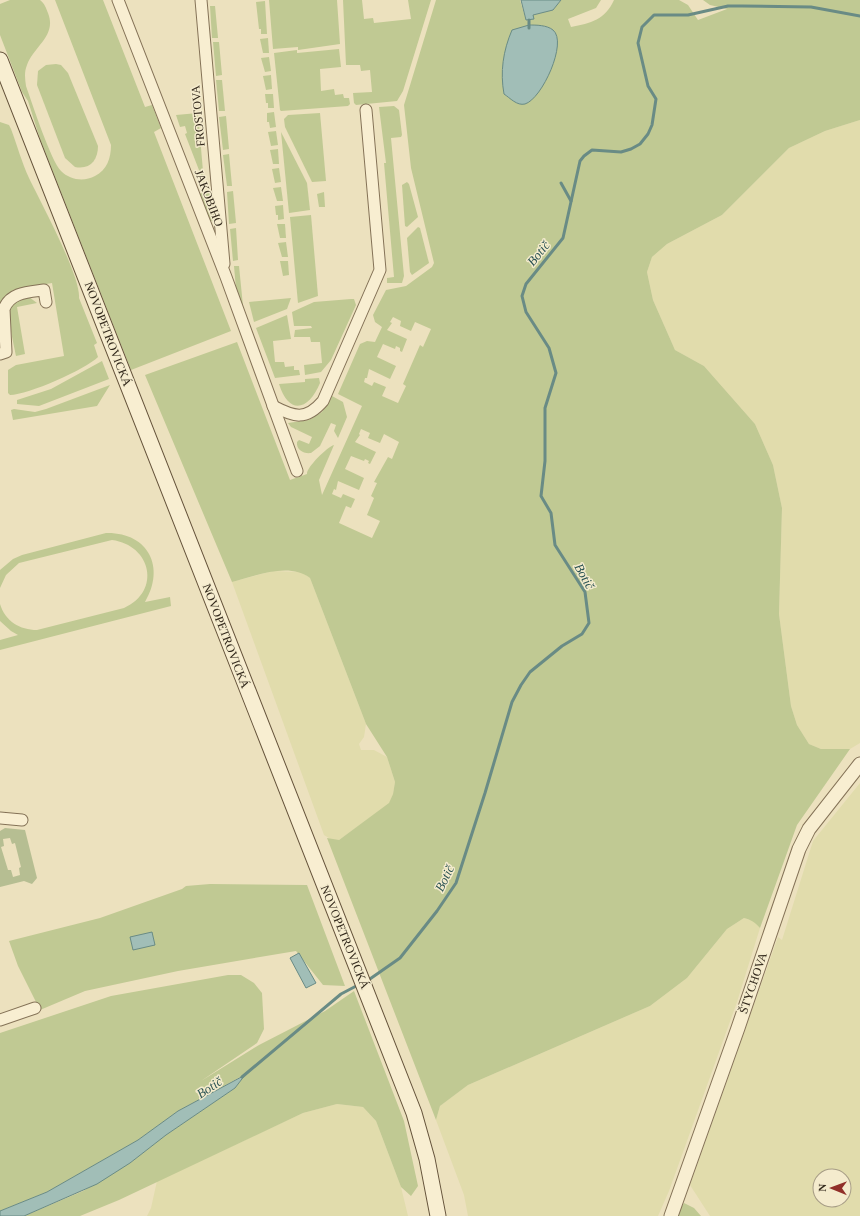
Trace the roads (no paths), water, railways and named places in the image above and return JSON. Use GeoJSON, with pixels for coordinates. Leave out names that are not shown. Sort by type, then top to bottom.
{"type":"FeatureCollection","features":[{"type":"Feature","properties":{"kind":"main road","name":"NOVOPETROVICKÁ"},"geometry":{"type":"LineString","coordinates":[[0,60],[414,1113],[429,1167],[438,1216]]}},
{"type":"Feature","properties":{"kind":"street","name":"JAKOBIHO"},"geometry":{"type":"LineString","coordinates":[[118,0],[226,277],[297,471]]}},
{"type":"Feature","properties":{"kind":"street","name":"FROSTOVA"},"geometry":{"type":"LineString","coordinates":[[201,0],[226,277]]}},
{"type":"Feature","properties":{"kind":"street"},"geometry":{"type":"LineString","coordinates":[[273,406],[288,414],[302,415],[316,410],[323,401],[379,275],[366,110]]}},
{"type":"Feature","properties":{"kind":"street"},"geometry":{"type":"LineString","coordinates":[[0,354],[6,352],[4,309],[6,303],[23,292],[44,290],[46,302]]}},
{"type":"Feature","properties":{"kind":"street","name":"ŠTYCHOVA"},"geometry":{"type":"LineString","coordinates":[[671,1216],[738,1028],[798,849],[809,829],[860,764]]}},
{"type":"Feature","properties":{"kind":"street"},"geometry":{"type":"LineString","coordinates":[[0,818],[22,820]]}},
{"type":"Feature","properties":{"kind":"street"},"geometry":{"type":"LineString","coordinates":[[0,1020],[35,1008]]}},
{"type":"Feature","properties":{"kind":"water"},"geometry":{"type":"Polygon","coordinates":[[[521,0],[561,0],[553,10],[533,15],[534,19],[526,20],[521,0]]]}},
{"type":"Feature","properties":{"kind":"water"},"geometry":{"type":"Polygon","coordinates":[[[529,25],[538,25],[551,28],[557,36],[557,46],[551,70],[539,92],[532,100],[525,104],[519,104],[504,94],[502,70],[504,54],[512,30],[529,25]]]}},
{"type":"Feature","properties":{"kind":"water"},"geometry":{"type":"Polygon","coordinates":[[[152,932],[155,945],[133,950],[130,937],[152,932]]]}},
{"type":"Feature","properties":{"kind":"water"},"geometry":{"type":"Polygon","coordinates":[[[299,953],[316,983],[306,988],[290,958],[299,953]]]}},
{"type":"Feature","properties":{"kind":"water"},"geometry":{"type":"Polygon","coordinates":[[[245,1075],[235,1088],[166,1135],[130,1163],[97,1184],[24,1216],[0,1216],[0,1211],[47,1192],[138,1140],[178,1111],[245,1075]]]}},
{"type":"Feature","properties":{"kind":"waterway","name":"Botič"},"geometry":{"type":"LineString","coordinates":[[367,981],[400,958],[437,911],[456,883],[512,702],[521,685],[530,672],[562,646],[582,634],[589,623],[585,592],[555,545],[551,513],[541,496],[545,461],[545,408],[556,373],[549,348],[526,312],[522,296],[526,284],[563,238],[580,161],[592,150],[621,152],[631,149],[640,144],[648,134],[652,125],[656,99],[648,86],[638,43],[642,27],[654,15],[688,15],[728,6],[811,7],[860,16]]}},
{"type":"Feature","properties":{"kind":"waterway"},"geometry":{"type":"LineString","coordinates":[[529,20],[529,28]]}},
{"type":"Feature","properties":{"kind":"waterway"},"geometry":{"type":"LineString","coordinates":[[561,183],[571,201]]}},
{"type":"Feature","properties":{"kind":"waterway","name":"Botič"},"geometry":{"type":"LineString","coordinates":[[242,1077],[341,994],[360,984]]}}]}
